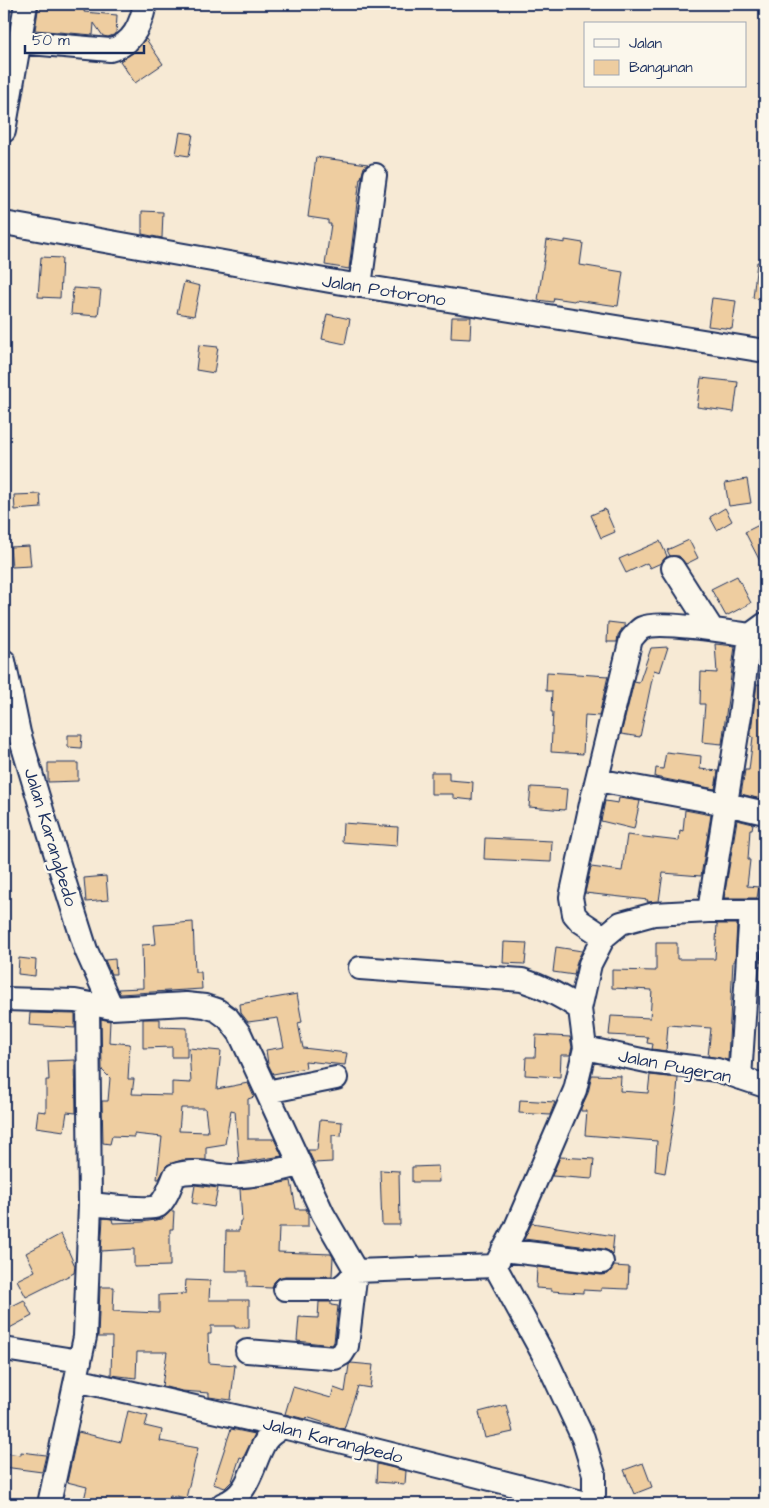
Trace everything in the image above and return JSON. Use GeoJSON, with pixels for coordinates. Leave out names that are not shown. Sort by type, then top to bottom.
{"type":"FeatureCollection","features":[{"type":"Feature","properties":{"kind":"street"},"geometry":{"type":"LineString","coordinates":[[5,120],[8,77],[19,42],[26,4]]}},
{"type":"Feature","properties":{"kind":"street"},"geometry":{"type":"LineString","coordinates":[[19,42],[117,49],[138,30],[144,4]]}},
{"type":"Feature","properties":{"kind":"street"},"geometry":{"type":"LineString","coordinates":[[360,286],[375,175]]}},
{"type":"Feature","properties":{"kind":"street","name":"Jalan Potorono"},"geometry":{"type":"LineString","coordinates":[[4,223],[360,286],[765,351]]}},
{"type":"Feature","properties":{"kind":"street"},"geometry":{"type":"LineString","coordinates":[[673,568],[712,629]]}},
{"type":"Feature","properties":{"kind":"street"},"geometry":{"type":"LineString","coordinates":[[604,937],[580,921],[574,914],[571,897],[597,780],[632,639],[641,628],[651,625],[712,629],[758,629],[740,715],[709,910]]}},
{"type":"Feature","properties":{"kind":"street","name":"Jalan Karangbedo"},"geometry":{"type":"LineString","coordinates":[[4,660],[19,733],[44,817],[86,950],[112,1008]]}},
{"type":"Feature","properties":{"kind":"street"},"geometry":{"type":"LineString","coordinates":[[597,780],[765,813]]}},
{"type":"Feature","properties":{"kind":"street"},"geometry":{"type":"LineString","coordinates":[[499,1258],[515,1229],[567,1109],[581,1068],[585,1048],[580,1009],[590,964],[604,937],[621,923],[654,914],[709,910],[758,911],[740,1078]]}},
{"type":"Feature","properties":{"kind":"street"},"geometry":{"type":"LineString","coordinates":[[360,968],[522,980],[562,996],[580,1009]]}},
{"type":"Feature","properties":{"kind":"street"},"geometry":{"type":"LineString","coordinates":[[4,999],[55,1000],[112,1008],[186,1004],[205,1006],[217,1010],[228,1018],[240,1034],[299,1165],[323,1214],[356,1271],[347,1346],[342,1354],[335,1358],[247,1351]]}},
{"type":"Feature","properties":{"kind":"street"},"geometry":{"type":"LineString","coordinates":[[49,1504],[85,1337],[90,1204],[88,1004]]}},
{"type":"Feature","properties":{"kind":"street","name":"Jalan Pugeran"},"geometry":{"type":"LineString","coordinates":[[585,1048],[651,1062],[716,1070],[765,1086]]}},
{"type":"Feature","properties":{"kind":"street"},"geometry":{"type":"LineString","coordinates":[[266,1092],[336,1078]]}},
{"type":"Feature","properties":{"kind":"street"},"geometry":{"type":"LineString","coordinates":[[90,1204],[144,1208],[156,1207],[163,1201],[175,1175],[187,1171],[224,1176],[241,1176],[273,1172],[299,1165]]}},
{"type":"Feature","properties":{"kind":"street"},"geometry":{"type":"LineString","coordinates":[[499,1258],[583,1438],[594,1474],[594,1494],[590,1504]]}},
{"type":"Feature","properties":{"kind":"street"},"geometry":{"type":"LineString","coordinates":[[356,1271],[422,1268],[499,1258],[602,1262]]}},
{"type":"Feature","properties":{"kind":"street"},"geometry":{"type":"LineString","coordinates":[[285,1289],[340,1288],[350,1280],[356,1271]]}},
{"type":"Feature","properties":{"kind":"street","name":"Jalan Karangbedo"},"geometry":{"type":"LineString","coordinates":[[4,1348],[283,1427],[590,1504]]}},
{"type":"Feature","properties":{"kind":"street"},"geometry":{"type":"LineString","coordinates":[[229,1503],[243,1491],[265,1442],[271,1434],[283,1427]]}},
{"type":"Feature","properties":{"kind":"building"},"geometry":{"type":"Polygon","coordinates":[[[39,4],[85,4],[84,12],[117,15],[116,34],[108,37],[103,36],[94,23],[93,35],[35,30],[39,4]]]}},
{"type":"Feature","properties":{"kind":"building"},"geometry":{"type":"Polygon","coordinates":[[[146,39],[163,64],[135,83],[120,61],[133,53],[146,39]]]}},
{"type":"Feature","properties":{"kind":"building"},"geometry":{"type":"Polygon","coordinates":[[[180,132],[193,134],[189,156],[176,154],[180,132]]]}},
{"type":"Feature","properties":{"kind":"building"},"geometry":{"type":"Polygon","coordinates":[[[316,157],[368,164],[364,167],[360,178],[349,269],[325,265],[331,224],[328,224],[328,220],[308,217],[316,157]]]}},
{"type":"Feature","properties":{"kind":"building"},"geometry":{"type":"Polygon","coordinates":[[[142,211],[163,212],[162,238],[142,234],[142,211]]]}},
{"type":"Feature","properties":{"kind":"building"},"geometry":{"type":"Polygon","coordinates":[[[547,240],[583,243],[580,265],[623,272],[618,306],[554,298],[553,302],[538,300],[547,240]]]}},
{"type":"Feature","properties":{"kind":"building"},"geometry":{"type":"Polygon","coordinates":[[[41,257],[62,258],[60,298],[38,297],[41,257]]]}},
{"type":"Feature","properties":{"kind":"building"},"geometry":{"type":"Polygon","coordinates":[[[757,262],[765,263],[765,300],[753,298],[757,262]]]}},
{"type":"Feature","properties":{"kind":"building"},"geometry":{"type":"Polygon","coordinates":[[[184,282],[200,286],[194,316],[177,313],[184,282]]]}},
{"type":"Feature","properties":{"kind":"building"},"geometry":{"type":"Polygon","coordinates":[[[73,288],[101,290],[98,316],[71,314],[73,288]]]}},
{"type":"Feature","properties":{"kind":"building"},"geometry":{"type":"Polygon","coordinates":[[[712,298],[736,301],[732,329],[708,326],[712,298]]]}},
{"type":"Feature","properties":{"kind":"building"},"geometry":{"type":"Polygon","coordinates":[[[327,314],[350,319],[345,344],[322,339],[327,314]]]}},
{"type":"Feature","properties":{"kind":"building"},"geometry":{"type":"Polygon","coordinates":[[[452,317],[471,317],[470,339],[451,338],[452,317]]]}},
{"type":"Feature","properties":{"kind":"building"},"geometry":{"type":"Polygon","coordinates":[[[199,345],[218,347],[214,373],[196,370],[199,345]]]}},
{"type":"Feature","properties":{"kind":"building"},"geometry":{"type":"Polygon","coordinates":[[[701,378],[738,382],[734,412],[697,407],[701,378]]]}},
{"type":"Feature","properties":{"kind":"building"},"geometry":{"type":"Polygon","coordinates":[[[747,479],[751,503],[729,506],[725,483],[747,479]]]}},
{"type":"Feature","properties":{"kind":"building"},"geometry":{"type":"Polygon","coordinates":[[[40,494],[41,508],[15,510],[14,495],[40,494]]]}},
{"type":"Feature","properties":{"kind":"building"},"geometry":{"type":"Polygon","coordinates":[[[725,508],[732,521],[717,530],[710,517],[725,508]]]}},
{"type":"Feature","properties":{"kind":"building"},"geometry":{"type":"Polygon","coordinates":[[[605,509],[615,532],[601,538],[591,515],[605,509]]]}},
{"type":"Feature","properties":{"kind":"building"},"geometry":{"type":"Polygon","coordinates":[[[765,522],[765,571],[745,532],[765,522]]]}},
{"type":"Feature","properties":{"kind":"building"},"geometry":{"type":"Polygon","coordinates":[[[689,540],[698,558],[686,564],[679,556],[670,556],[667,550],[689,540]]]}},
{"type":"Feature","properties":{"kind":"building"},"geometry":{"type":"Polygon","coordinates":[[[660,541],[667,556],[661,563],[650,568],[647,563],[626,573],[619,559],[660,541]]]}},
{"type":"Feature","properties":{"kind":"building"},"geometry":{"type":"Polygon","coordinates":[[[29,546],[31,566],[12,567],[10,547],[29,546]]]}},
{"type":"Feature","properties":{"kind":"building"},"geometry":{"type":"Polygon","coordinates":[[[737,576],[751,603],[726,616],[711,589],[737,576]]]}},
{"type":"Feature","properties":{"kind":"building"},"geometry":{"type":"Polygon","coordinates":[[[608,622],[625,624],[618,635],[617,642],[607,642],[608,622]]]}},
{"type":"Feature","properties":{"kind":"building"},"geometry":{"type":"Polygon","coordinates":[[[715,644],[735,646],[722,744],[702,742],[705,704],[700,704],[701,672],[717,673],[715,644]]]}},
{"type":"Feature","properties":{"kind":"building"},"geometry":{"type":"Polygon","coordinates":[[[668,647],[660,672],[654,670],[640,737],[621,734],[634,682],[639,683],[651,648],[668,647]]]}},
{"type":"Feature","properties":{"kind":"building"},"geometry":{"type":"Polygon","coordinates":[[[547,672],[608,676],[599,716],[585,715],[583,754],[551,752],[552,691],[546,691],[547,672]]]}},
{"type":"Feature","properties":{"kind":"building"},"geometry":{"type":"Polygon","coordinates":[[[757,684],[765,685],[765,779],[761,799],[741,794],[745,770],[749,770],[757,684]]]}},
{"type":"Feature","properties":{"kind":"building"},"geometry":{"type":"Polygon","coordinates":[[[68,735],[82,735],[81,748],[68,747],[68,735]]]}},
{"type":"Feature","properties":{"kind":"building"},"geometry":{"type":"Polygon","coordinates":[[[666,752],[701,756],[700,769],[718,771],[715,789],[655,777],[656,768],[663,769],[666,752]]]}},
{"type":"Feature","properties":{"kind":"building"},"geometry":{"type":"Polygon","coordinates":[[[48,763],[78,763],[78,781],[48,782],[48,763]]]}},
{"type":"Feature","properties":{"kind":"building"},"geometry":{"type":"Polygon","coordinates":[[[431,772],[449,772],[449,780],[473,782],[472,800],[453,798],[453,794],[431,794],[431,772]]]}},
{"type":"Feature","properties":{"kind":"building"},"geometry":{"type":"Polygon","coordinates":[[[531,787],[567,789],[565,810],[529,807],[531,787]]]}},
{"type":"Feature","properties":{"kind":"building"},"geometry":{"type":"Polygon","coordinates":[[[619,798],[640,801],[634,829],[601,821],[605,801],[618,803],[619,798]]]}},
{"type":"Feature","properties":{"kind":"building"},"geometry":{"type":"Polygon","coordinates":[[[685,810],[711,815],[701,876],[663,873],[659,901],[647,902],[648,900],[585,893],[591,867],[622,871],[627,835],[679,841],[680,830],[683,831],[685,810]]]}},
{"type":"Feature","properties":{"kind":"building"},"geometry":{"type":"Polygon","coordinates":[[[737,820],[753,824],[752,829],[750,829],[748,860],[750,860],[747,886],[759,887],[757,898],[724,898],[737,820]]]}},
{"type":"Feature","properties":{"kind":"building"},"geometry":{"type":"Polygon","coordinates":[[[343,823],[398,827],[397,846],[342,842],[343,823]]]}},
{"type":"Feature","properties":{"kind":"building"},"geometry":{"type":"Polygon","coordinates":[[[485,838],[552,841],[551,862],[484,859],[485,838]]]}},
{"type":"Feature","properties":{"kind":"building"},"geometry":{"type":"Polygon","coordinates":[[[106,876],[108,900],[86,902],[84,878],[106,876]]]}},
{"type":"Feature","properties":{"kind":"building"},"geometry":{"type":"Polygon","coordinates":[[[193,922],[195,972],[201,972],[202,989],[120,994],[118,989],[143,988],[142,945],[156,944],[154,925],[193,922]]]}},
{"type":"Feature","properties":{"kind":"building"},"geometry":{"type":"Polygon","coordinates":[[[717,924],[737,924],[735,961],[733,961],[728,1060],[708,1056],[711,1028],[668,1025],[666,1051],[652,1049],[653,1044],[647,1043],[648,1037],[609,1035],[611,1016],[650,1018],[652,990],[612,988],[612,970],[656,971],[656,943],[677,943],[677,959],[715,959],[717,924]]]}},
{"type":"Feature","properties":{"kind":"building"},"geometry":{"type":"Polygon","coordinates":[[[762,940],[765,940],[765,962],[761,962],[762,940]]]}},
{"type":"Feature","properties":{"kind":"building"},"geometry":{"type":"Polygon","coordinates":[[[504,942],[527,943],[525,964],[503,963],[504,942]]]}},
{"type":"Feature","properties":{"kind":"building"},"geometry":{"type":"Polygon","coordinates":[[[556,947],[582,951],[577,961],[574,975],[553,972],[556,947]]]}},
{"type":"Feature","properties":{"kind":"building"},"geometry":{"type":"Polygon","coordinates":[[[19,958],[36,960],[35,976],[18,974],[19,958]]]}},
{"type":"Feature","properties":{"kind":"building"},"geometry":{"type":"Polygon","coordinates":[[[115,959],[116,974],[111,974],[105,960],[115,959]]]}},
{"type":"Feature","properties":{"kind":"building"},"geometry":{"type":"Polygon","coordinates":[[[297,994],[302,1022],[298,1023],[303,1048],[347,1053],[345,1065],[305,1061],[306,1068],[273,1074],[268,1064],[266,1050],[284,1047],[278,1018],[248,1022],[241,1013],[240,1004],[297,994]]]}},
{"type":"Feature","properties":{"kind":"building"},"geometry":{"type":"Polygon","coordinates":[[[30,1013],[75,1014],[75,1028],[29,1025],[30,1013]]]}},
{"type":"Feature","properties":{"kind":"building"},"geometry":{"type":"Polygon","coordinates":[[[101,1019],[110,1021],[109,1042],[130,1044],[128,1079],[134,1079],[132,1094],[172,1095],[172,1082],[191,1083],[189,1048],[221,1051],[217,1089],[248,1083],[254,1097],[248,1099],[248,1139],[274,1139],[282,1156],[239,1163],[235,1111],[231,1110],[225,1144],[206,1147],[206,1160],[182,1160],[167,1165],[159,1179],[157,1179],[162,1137],[134,1134],[134,1137],[112,1136],[110,1144],[103,1143],[102,1101],[108,1101],[110,1078],[102,1070],[101,1019]],[[181,1108],[179,1131],[208,1132],[205,1108],[181,1108]]]}},
{"type":"Feature","properties":{"kind":"building"},"geometry":{"type":"Polygon","coordinates":[[[143,1019],[160,1019],[160,1027],[187,1028],[187,1057],[172,1057],[172,1047],[143,1048],[143,1019]]]}},
{"type":"Feature","properties":{"kind":"building"},"geometry":{"type":"Polygon","coordinates":[[[536,1035],[570,1037],[572,1047],[570,1055],[561,1055],[560,1077],[525,1075],[526,1057],[535,1057],[536,1035]]]}},
{"type":"Feature","properties":{"kind":"building"},"geometry":{"type":"Polygon","coordinates":[[[75,1060],[76,1113],[67,1112],[64,1131],[36,1127],[38,1111],[46,1112],[46,1080],[49,1080],[48,1061],[75,1060]]]}},
{"type":"Feature","properties":{"kind":"building"},"geometry":{"type":"Polygon","coordinates":[[[592,1075],[621,1076],[620,1091],[648,1093],[650,1075],[678,1078],[665,1173],[655,1171],[657,1141],[585,1135],[587,1111],[581,1111],[581,1108],[588,1093],[592,1075]]]}},
{"type":"Feature","properties":{"kind":"building"},"geometry":{"type":"Polygon","coordinates":[[[520,1100],[555,1102],[550,1115],[519,1113],[520,1100]]]}},
{"type":"Feature","properties":{"kind":"building"},"geometry":{"type":"Polygon","coordinates":[[[320,1120],[342,1122],[341,1136],[332,1135],[332,1162],[314,1163],[308,1150],[317,1150],[320,1120]]]}},
{"type":"Feature","properties":{"kind":"building"},"geometry":{"type":"Polygon","coordinates":[[[560,1157],[594,1159],[592,1179],[552,1176],[560,1157]]]}},
{"type":"Feature","properties":{"kind":"building"},"geometry":{"type":"Polygon","coordinates":[[[438,1166],[439,1182],[412,1182],[412,1167],[438,1166]]]}},
{"type":"Feature","properties":{"kind":"building"},"geometry":{"type":"Polygon","coordinates":[[[380,1170],[399,1171],[400,1225],[382,1225],[380,1170]]]}},
{"type":"Feature","properties":{"kind":"building"},"geometry":{"type":"Polygon","coordinates":[[[291,1181],[296,1209],[306,1209],[308,1213],[308,1227],[279,1227],[278,1252],[331,1254],[333,1257],[332,1276],[285,1276],[278,1278],[272,1288],[247,1287],[247,1271],[225,1271],[226,1231],[239,1231],[240,1221],[242,1221],[240,1189],[291,1181]]]}},
{"type":"Feature","properties":{"kind":"building"},"geometry":{"type":"Polygon","coordinates":[[[195,1185],[218,1188],[214,1207],[192,1203],[195,1185]]]}},
{"type":"Feature","properties":{"kind":"building"},"geometry":{"type":"Polygon","coordinates":[[[171,1211],[174,1211],[173,1229],[170,1229],[170,1266],[134,1267],[134,1249],[101,1251],[103,1218],[112,1219],[113,1223],[142,1222],[162,1219],[171,1211]]]}},
{"type":"Feature","properties":{"kind":"building"},"geometry":{"type":"Polygon","coordinates":[[[532,1223],[614,1236],[612,1255],[604,1249],[524,1239],[532,1223]]]}},
{"type":"Feature","properties":{"kind":"building"},"geometry":{"type":"Polygon","coordinates":[[[61,1234],[75,1266],[74,1273],[26,1297],[17,1280],[35,1271],[26,1253],[61,1234]]]}},
{"type":"Feature","properties":{"kind":"building"},"geometry":{"type":"Polygon","coordinates":[[[614,1266],[629,1267],[628,1289],[601,1288],[601,1291],[583,1290],[583,1293],[536,1288],[537,1267],[601,1275],[608,1274],[614,1266]]]}},
{"type":"Feature","properties":{"kind":"building"},"geometry":{"type":"Polygon","coordinates":[[[186,1280],[210,1281],[209,1300],[249,1300],[249,1328],[211,1326],[211,1334],[208,1334],[209,1363],[235,1365],[231,1400],[209,1397],[209,1393],[182,1391],[162,1386],[167,1352],[137,1352],[136,1378],[111,1375],[112,1337],[98,1337],[100,1287],[114,1287],[113,1311],[159,1313],[159,1295],[185,1294],[186,1280]]]}},
{"type":"Feature","properties":{"kind":"building"},"geometry":{"type":"Polygon","coordinates":[[[24,1300],[32,1316],[4,1331],[4,1310],[24,1300]]]}},
{"type":"Feature","properties":{"kind":"building"},"geometry":{"type":"Polygon","coordinates":[[[319,1302],[331,1302],[331,1305],[338,1306],[334,1342],[332,1345],[297,1341],[299,1317],[318,1318],[319,1302]]]}},
{"type":"Feature","properties":{"kind":"building"},"geometry":{"type":"Polygon","coordinates":[[[351,1363],[373,1365],[370,1388],[358,1386],[344,1429],[306,1417],[305,1419],[285,1414],[293,1387],[331,1398],[334,1388],[345,1392],[349,1365],[351,1363]]]}},
{"type":"Feature","properties":{"kind":"building"},"geometry":{"type":"Polygon","coordinates":[[[506,1405],[513,1432],[485,1438],[479,1412],[506,1405]]]}},
{"type":"Feature","properties":{"kind":"building"},"geometry":{"type":"Polygon","coordinates":[[[128,1411],[148,1416],[145,1426],[162,1430],[160,1441],[198,1448],[186,1498],[170,1495],[168,1504],[83,1504],[87,1487],[67,1482],[78,1432],[121,1442],[128,1411]]]}},
{"type":"Feature","properties":{"kind":"building"},"geometry":{"type":"Polygon","coordinates":[[[231,1429],[255,1434],[243,1458],[240,1457],[232,1481],[225,1488],[213,1484],[231,1429]]]}},
{"type":"Feature","properties":{"kind":"building"},"geometry":{"type":"Polygon","coordinates":[[[21,1452],[46,1455],[42,1472],[4,1467],[4,1453],[21,1455],[21,1452]]]}},
{"type":"Feature","properties":{"kind":"building"},"geometry":{"type":"Polygon","coordinates":[[[643,1463],[652,1487],[634,1494],[624,1470],[643,1463]]]}},
{"type":"Feature","properties":{"kind":"building"},"geometry":{"type":"Polygon","coordinates":[[[377,1464],[406,1471],[405,1484],[376,1482],[377,1464]]]}}]}
